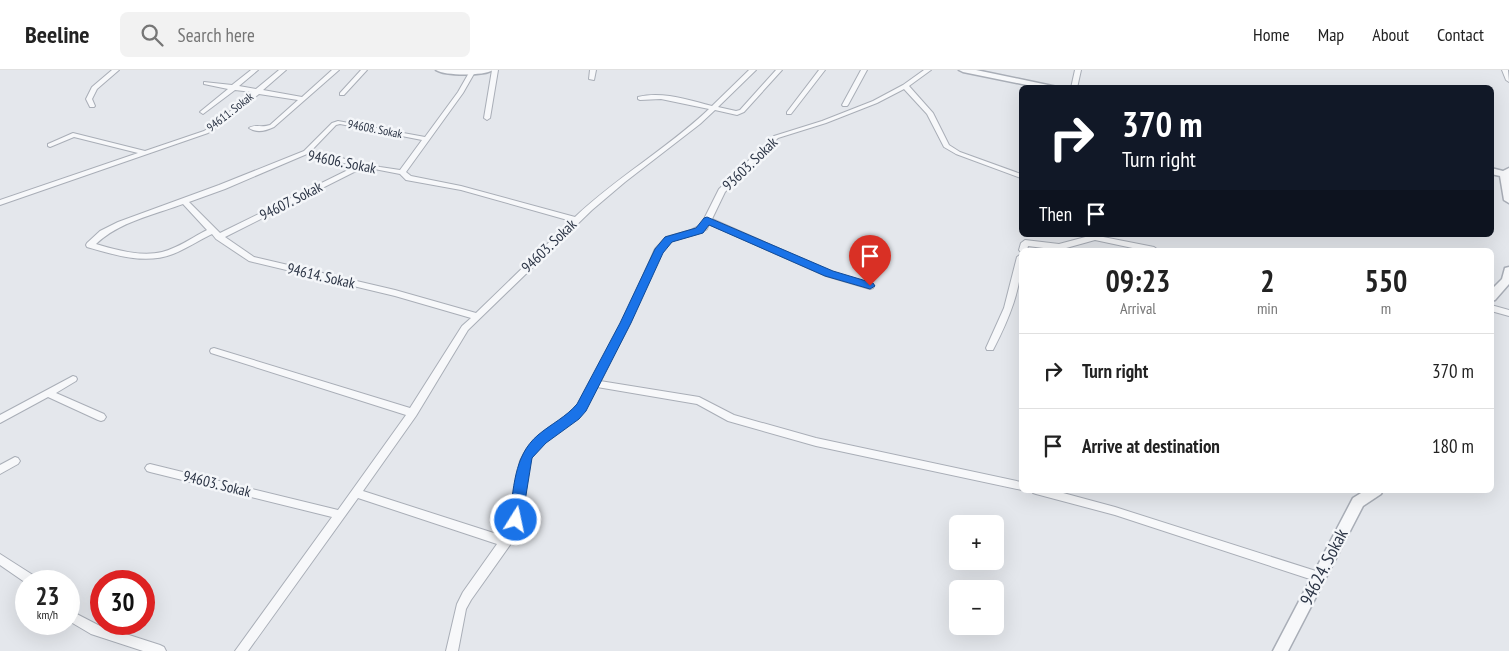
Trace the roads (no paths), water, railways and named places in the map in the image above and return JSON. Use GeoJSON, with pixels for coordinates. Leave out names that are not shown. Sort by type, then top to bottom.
{"type":"FeatureCollection","features":[{"type":"Feature","properties":{"kind":"street"},"geometry":{"type":"LineString","coordinates":[[92,106],[89,100],[91,92],[116,70]]}},
{"type":"Feature","properties":{"kind":"street"},"geometry":{"type":"LineString","coordinates":[[203,112],[255,70]]}},
{"type":"Feature","properties":{"kind":"street","name":"94611. Sokak"},"geometry":{"type":"LineString","coordinates":[[0,202],[211,130],[282,70]]}},
{"type":"Feature","properties":{"kind":"street"},"geometry":{"type":"LineString","coordinates":[[252,128],[269,128],[336,70]]}},
{"type":"Feature","properties":{"kind":"street"},"geometry":{"type":"LineString","coordinates":[[342,94],[364,70]]}},
{"type":"Feature","properties":{"kind":"street"},"geometry":{"type":"LineString","coordinates":[[440,70],[472,72],[489,70]]}},
{"type":"Feature","properties":{"kind":"street"},"geometry":{"type":"LineString","coordinates":[[487,118],[495,70]]}},
{"type":"Feature","properties":{"kind":"street"},"geometry":{"type":"LineString","coordinates":[[592,79],[593,70]]}},
{"type":"Feature","properties":{"kind":"street","name":"94603. Sokak"},"geometry":{"type":"LineString","coordinates":[[241,651],[414,413],[458,338],[476,316],[611,188],[682,136],[715,107],[752,70]]}},
{"type":"Feature","properties":{"kind":"street"},"geometry":{"type":"LineString","coordinates":[[640,98],[650,96],[739,112],[779,70]]}},
{"type":"Feature","properties":{"kind":"street"},"geometry":{"type":"LineString","coordinates":[[789,113],[822,70]]}},
{"type":"Feature","properties":{"kind":"street"},"geometry":{"type":"LineString","coordinates":[[845,105],[864,70]]}},
{"type":"Feature","properties":{"kind":"street","name":"93603. Sokak"},"geometry":{"type":"LineString","coordinates":[[452,651],[466,596],[506,542],[516,520],[525,461],[528,455],[542,439],[575,415],[586,400],[593,383],[626,323],[658,251],[669,239],[699,230],[707,220],[722,191],[776,137],[866,106],[904,86],[928,70]]}},
{"type":"Feature","properties":{"kind":"street"},"geometry":{"type":"LineString","coordinates":[[963,70],[1042,85]]}},
{"type":"Feature","properties":{"kind":"street"},"geometry":{"type":"LineString","coordinates":[[1075,85],[1078,70]]}},
{"type":"Feature","properties":{"kind":"street"},"geometry":{"type":"LineString","coordinates":[[1504,70],[1509,80]]}},
{"type":"Feature","properties":{"kind":"street"},"geometry":{"type":"LineString","coordinates":[[402,172],[461,92],[472,72]]}},
{"type":"Feature","properties":{"kind":"street"},"geometry":{"type":"LineString","coordinates":[[206,83],[304,99]]}},
{"type":"Feature","properties":{"kind":"street"},"geometry":{"type":"LineString","coordinates":[[904,86],[930,113],[946,146],[958,153],[1019,175]]}},
{"type":"Feature","properties":{"kind":"street","name":"94608. Sokak"},"geometry":{"type":"LineString","coordinates":[[306,152],[334,124],[340,122],[426,139]]}},
{"type":"Feature","properties":{"kind":"street"},"geometry":{"type":"LineString","coordinates":[[50,145],[72,135],[143,152]]}},
{"type":"Feature","properties":{"kind":"street","name":"94606. Sokak"},"geometry":{"type":"LineString","coordinates":[[211,230],[170,251],[154,256],[90,245],[111,229],[306,152],[402,172],[409,178],[461,188],[577,220]]}},
{"type":"Feature","properties":{"kind":"street","name":"94607. Sokak"},"geometry":{"type":"LineString","coordinates":[[219,238],[363,165]]}},
{"type":"Feature","properties":{"kind":"street"},"geometry":{"type":"LineString","coordinates":[[1494,172],[1507,173],[1505,183],[1509,200]]}},
{"type":"Feature","properties":{"kind":"street","name":"94614. Sokak"},"geometry":{"type":"LineString","coordinates":[[184,201],[219,238],[243,255],[259,262],[395,294],[476,316]]}},
{"type":"Feature","properties":{"kind":"street"},"geometry":{"type":"LineString","coordinates":[[707,220],[829,274],[870,286]]}},
{"type":"Feature","properties":{"kind":"street"},"geometry":{"type":"LineString","coordinates":[[1024,248],[1025,243],[1059,247],[1089,237]]}},
{"type":"Feature","properties":{"kind":"street"},"geometry":{"type":"LineString","coordinates":[[1095,237],[1145,248]]}},
{"type":"Feature","properties":{"kind":"street"},"geometry":{"type":"LineString","coordinates":[[990,348],[1008,308],[1019,265]]}},
{"type":"Feature","properties":{"kind":"street"},"geometry":{"type":"LineString","coordinates":[[1494,294],[1507,280],[1509,271]]}},
{"type":"Feature","properties":{"kind":"street"},"geometry":{"type":"LineString","coordinates":[[1494,309],[1509,313]]}},
{"type":"Feature","properties":{"kind":"street"},"geometry":{"type":"LineString","coordinates":[[214,351],[414,413]]}},
{"type":"Feature","properties":{"kind":"street"},"geometry":{"type":"LineString","coordinates":[[0,419],[73,379]]}},
{"type":"Feature","properties":{"kind":"street"},"geometry":{"type":"LineString","coordinates":[[593,383],[699,401],[731,418],[816,442],[1019,486]]}},
{"type":"Feature","properties":{"kind":"street"},"geometry":{"type":"LineString","coordinates":[[48,393],[101,417]]}},
{"type":"Feature","properties":{"kind":"street"},"geometry":{"type":"LineString","coordinates":[[0,470],[15,461]]}},
{"type":"Feature","properties":{"kind":"street","name":"94603. Sokak"},"geometry":{"type":"LineString","coordinates":[[150,468],[341,515]]}},
{"type":"Feature","properties":{"kind":"street"},"geometry":{"type":"LineString","coordinates":[[357,493],[506,542]]}},
{"type":"Feature","properties":{"kind":"street"},"geometry":{"type":"LineString","coordinates":[[1047,493],[1124,514],[1319,577]]}},
{"type":"Feature","properties":{"kind":"street","name":"94624. Sokak"},"geometry":{"type":"LineString","coordinates":[[1280,651],[1358,502],[1372,493]]}},
{"type":"Feature","properties":{"kind":"street"},"geometry":{"type":"LineString","coordinates":[[0,559],[16,570]]}},
{"type":"Feature","properties":{"kind":"street"},"geometry":{"type":"LineString","coordinates":[[80,621],[95,630],[160,651]]}}]}
